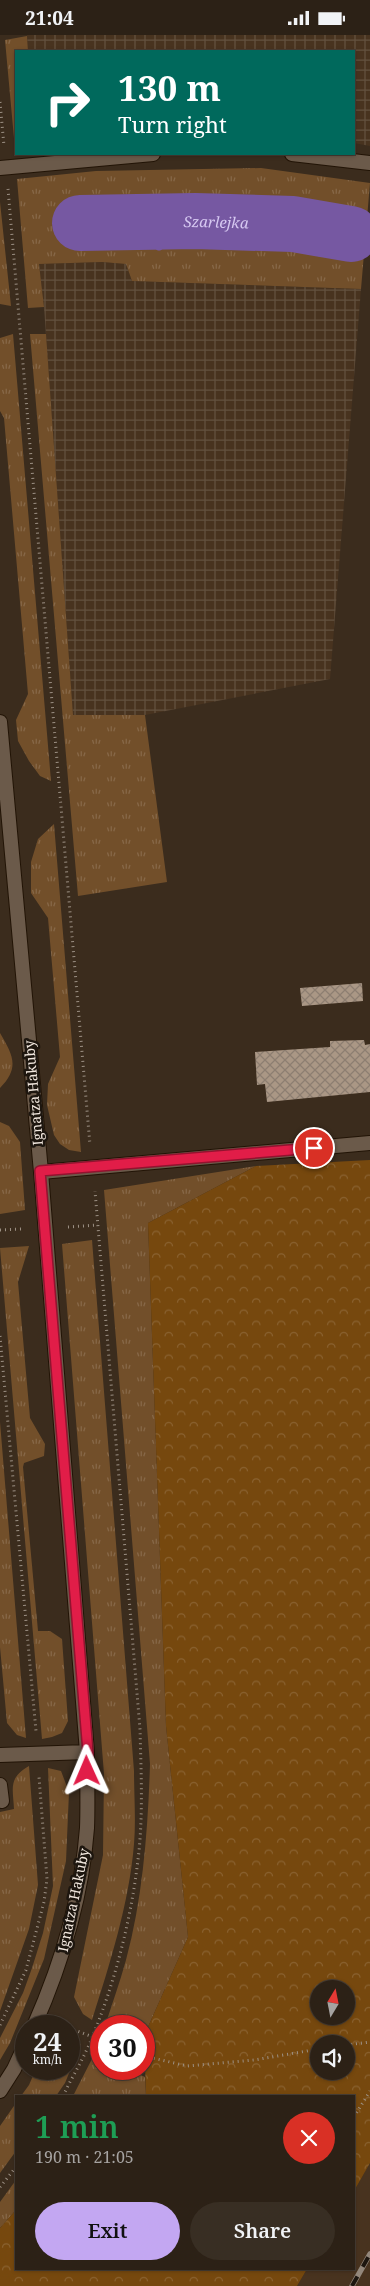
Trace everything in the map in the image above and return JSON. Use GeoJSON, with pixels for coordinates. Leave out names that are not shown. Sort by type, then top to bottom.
{"type":"FeatureCollection","features":[{"type":"Feature","properties":{"kind":"street"},"geometry":{"type":"LineString","coordinates":[[3,167],[142,155]]}},
{"type":"Feature","properties":{"kind":"street"},"geometry":{"type":"LineString","coordinates":[[301,155],[370,163]]}},
{"type":"Feature","properties":{"kind":"street","name":"Ignatza Hakuby"},"geometry":{"type":"LineString","coordinates":[[0,722],[40,1171],[88,1752],[87,1828],[82,1866],[61,1957],[38,2015]]}},
{"type":"Feature","properties":{"kind":"street"},"geometry":{"type":"LineString","coordinates":[[40,1171],[370,1143]]}},
{"type":"Feature","properties":{"kind":"street"},"geometry":{"type":"LineString","coordinates":[[0,1755],[88,1752]]}},
{"type":"Feature","properties":{"kind":"street"},"geometry":{"type":"LineString","coordinates":[[0,1785],[2,1801]]}},
{"type":"Feature","properties":{"kind":"street"},"geometry":{"type":"LineString","coordinates":[[0,2091],[15,2067]]}},
{"type":"Feature","properties":{"kind":"path"},"geometry":{"type":"LineString","coordinates":[[0,102],[3,167],[140,1729],[142,1792],[139,1851],[130,1912],[115,1971],[100,2015]]}},
{"type":"Feature","properties":{"kind":"path"},"geometry":{"type":"LineString","coordinates":[[0,1336],[38,1753],[47,1879],[44,1902],[26,1970],[0,2025]]}},
{"type":"Feature","properties":{"kind":"path"},"geometry":{"type":"LineString","coordinates":[[63,2095],[90,2041]]}},
{"type":"Feature","properties":{"kind":"path"},"geometry":{"type":"LineString","coordinates":[[355,2044],[370,2042]]}},
{"type":"Feature","properties":{"kind":"path"},"geometry":{"type":"LineString","coordinates":[[155,2059],[187,2066],[254,2061],[310,2051]]}},
{"type":"Feature","properties":{"kind":"path"},"geometry":{"type":"LineString","coordinates":[[355,2115],[370,2091]]}},
{"type":"Feature","properties":{"kind":"path"},"geometry":{"type":"LineString","coordinates":[[0,2187],[15,2168]]}},
{"type":"Feature","properties":{"kind":"shaded area"},"geometry":{"type":"Polygon","coordinates":[[[27,35],[370,35],[370,146],[355,143],[355,50],[28,50],[27,35]]]}},
{"type":"Feature","properties":{"kind":"shaded area"},"geometry":{"type":"Polygon","coordinates":[[[102,262],[126,264],[132,281],[361,289],[330,679],[145,715],[73,716],[44,307],[39,264],[102,262]]]}},
{"type":"Feature","properties":{"kind":"shaded area"},"geometry":{"type":"Polygon","coordinates":[[[370,2163],[370,2286],[297,2286],[306,2270],[355,2270],[355,2189],[370,2163]]]}},
{"type":"Feature","properties":{"kind":"green space"},"geometry":{"type":"Polygon","coordinates":[[[27,36],[28,50],[15,50],[15,149],[5,40],[27,36]]]}},
{"type":"Feature","properties":{"kind":"green space"},"geometry":{"type":"Polygon","coordinates":[[[261,168],[370,183],[361,289],[132,281],[126,264],[102,262],[39,264],[44,307],[28,308],[17,179],[96,171],[261,168]]]}},
{"type":"Feature","properties":{"kind":"green space"},"geometry":{"type":"Polygon","coordinates":[[[0,202],[11,306],[0,304],[0,202]]]}},
{"type":"Feature","properties":{"kind":"green space"},"geometry":{"type":"Polygon","coordinates":[[[13,334],[51,781],[40,776],[29,761],[18,741],[16,720],[28,694],[4,418],[0,411],[0,338],[13,334]]]}},
{"type":"Feature","properties":{"kind":"green space"},"geometry":{"type":"Polygon","coordinates":[[[30,334],[46,334],[73,715],[145,715],[167,882],[78,896],[30,334]]]}},
{"type":"Feature","properties":{"kind":"green space"},"geometry":{"type":"Polygon","coordinates":[[[54,824],[81,1152],[69,1150],[60,1144],[54,1135],[47,1105],[48,1084],[60,1057],[48,918],[31,893],[31,862],[38,839],[54,824]]]}},
{"type":"Feature","properties":{"kind":"green space"},"geometry":{"type":"Polygon","coordinates":[[[0,1033],[11,1055],[12,1068],[6,1081],[0,1088],[0,1033]]]}},
{"type":"Feature","properties":{"kind":"green space"},"geometry":{"type":"Polygon","coordinates":[[[0,1122],[9,1126],[20,1142],[25,1210],[0,1214],[0,1122]]]}},
{"type":"Feature","properties":{"kind":"green space"},"geometry":{"type":"Polygon","coordinates":[[[370,1160],[370,2163],[355,2189],[355,2095],[146,2095],[145,2080],[155,2080],[155,2015],[153,2015],[188,1937],[166,1726],[148,1223],[256,1166],[370,1160]]]}},
{"type":"Feature","properties":{"kind":"green space"},"geometry":{"type":"Polygon","coordinates":[[[256,1166],[148,1223],[166,1726],[188,1937],[153,2015],[109,2015],[126,1960],[137,1912],[146,1838],[150,1764],[104,1190],[256,1166]]]}},
{"type":"Feature","properties":{"kind":"green space"},"geometry":{"type":"Polygon","coordinates":[[[92,1240],[134,1771],[134,1844],[128,1889],[112,1955],[94,2015],[90,2015],[90,2019],[83,2014],[74,1997],[103,1855],[104,1774],[62,1244],[92,1240]]]}},
{"type":"Feature","properties":{"kind":"green space"},"geometry":{"type":"Polygon","coordinates":[[[29,1246],[18,1282],[30,1418],[45,1444],[44,1456],[24,1463],[23,1467],[38,1631],[50,1631],[62,1639],[68,1721],[62,1733],[42,1739],[0,1248],[29,1246]]]}},
{"type":"Feature","properties":{"kind":"green space"},"geometry":{"type":"Polygon","coordinates":[[[0,1422],[26,1738],[17,1735],[7,1723],[0,1647],[0,1422]]]}},
{"type":"Feature","properties":{"kind":"green space"},"geometry":{"type":"Polygon","coordinates":[[[29,1766],[38,1885],[29,1929],[0,2011],[0,1812],[14,1809],[13,1784],[22,1770],[29,1766]]]}},
{"type":"Feature","properties":{"kind":"green space"},"geometry":{"type":"Polygon","coordinates":[[[48,1768],[61,1771],[69,1792],[66,1861],[44,1959],[21,2015],[15,2015],[15,2031],[0,2060],[0,2038],[23,1993],[32,1968],[43,1933],[53,1886],[48,1768]]]}},
{"type":"Feature","properties":{"kind":"green space"},"geometry":{"type":"Polygon","coordinates":[[[90,2063],[90,2080],[145,2080],[146,2095],[74,2095],[90,2063]]]}},
{"type":"Feature","properties":{"kind":"green space"},"geometry":{"type":"Polygon","coordinates":[[[31,2080],[66,2080],[57,2095],[22,2095],[31,2080]]]}},
{"type":"Feature","properties":{"kind":"green space"},"geometry":{"type":"Polygon","coordinates":[[[15,2104],[15,2152],[0,2173],[0,2126],[15,2104]]]}},
{"type":"Feature","properties":{"kind":"green space"},"geometry":{"type":"Polygon","coordinates":[[[15,2181],[15,2211],[0,2228],[0,2202],[15,2181]]]}},
{"type":"Feature","properties":{"kind":"green space"},"geometry":{"type":"Polygon","coordinates":[[[15,2211],[15,2270],[306,2270],[297,2286],[0,2286],[0,2228],[15,2211]]]}},
{"type":"Feature","properties":{"kind":"building"},"geometry":{"type":"Polygon","coordinates":[[[362,983],[363,1001],[302,1006],[300,988],[362,983]]]}},
{"type":"Feature","properties":{"kind":"building"},"geometry":{"type":"Polygon","coordinates":[[[364,1040],[365,1045],[370,1044],[370,1092],[267,1102],[265,1084],[257,1085],[255,1052],[330,1047],[330,1041],[364,1040]]]}},
{"type":"Feature","properties":{"kind":"waterway","name":"Szarlejka"},"geometry":{"type":"LineString","coordinates":[[80,223],[195,221],[293,224],[351,234]]}},
{"type":"Feature","properties":{"kind":"waterway"},"geometry":{"type":"LineString","coordinates":[[159,246],[169,222]]}},
{"type":"Feature","properties":{"kind":"railway"},"geometry":{"type":"LineString","coordinates":[[352,2286],[370,2254]]}},
{"type":"Feature","properties":{"kind":"route"},"geometry":{"type":"LineString","coordinates":[[87,1771],[88,1752],[40,1171],[314,1148]]}}]}
